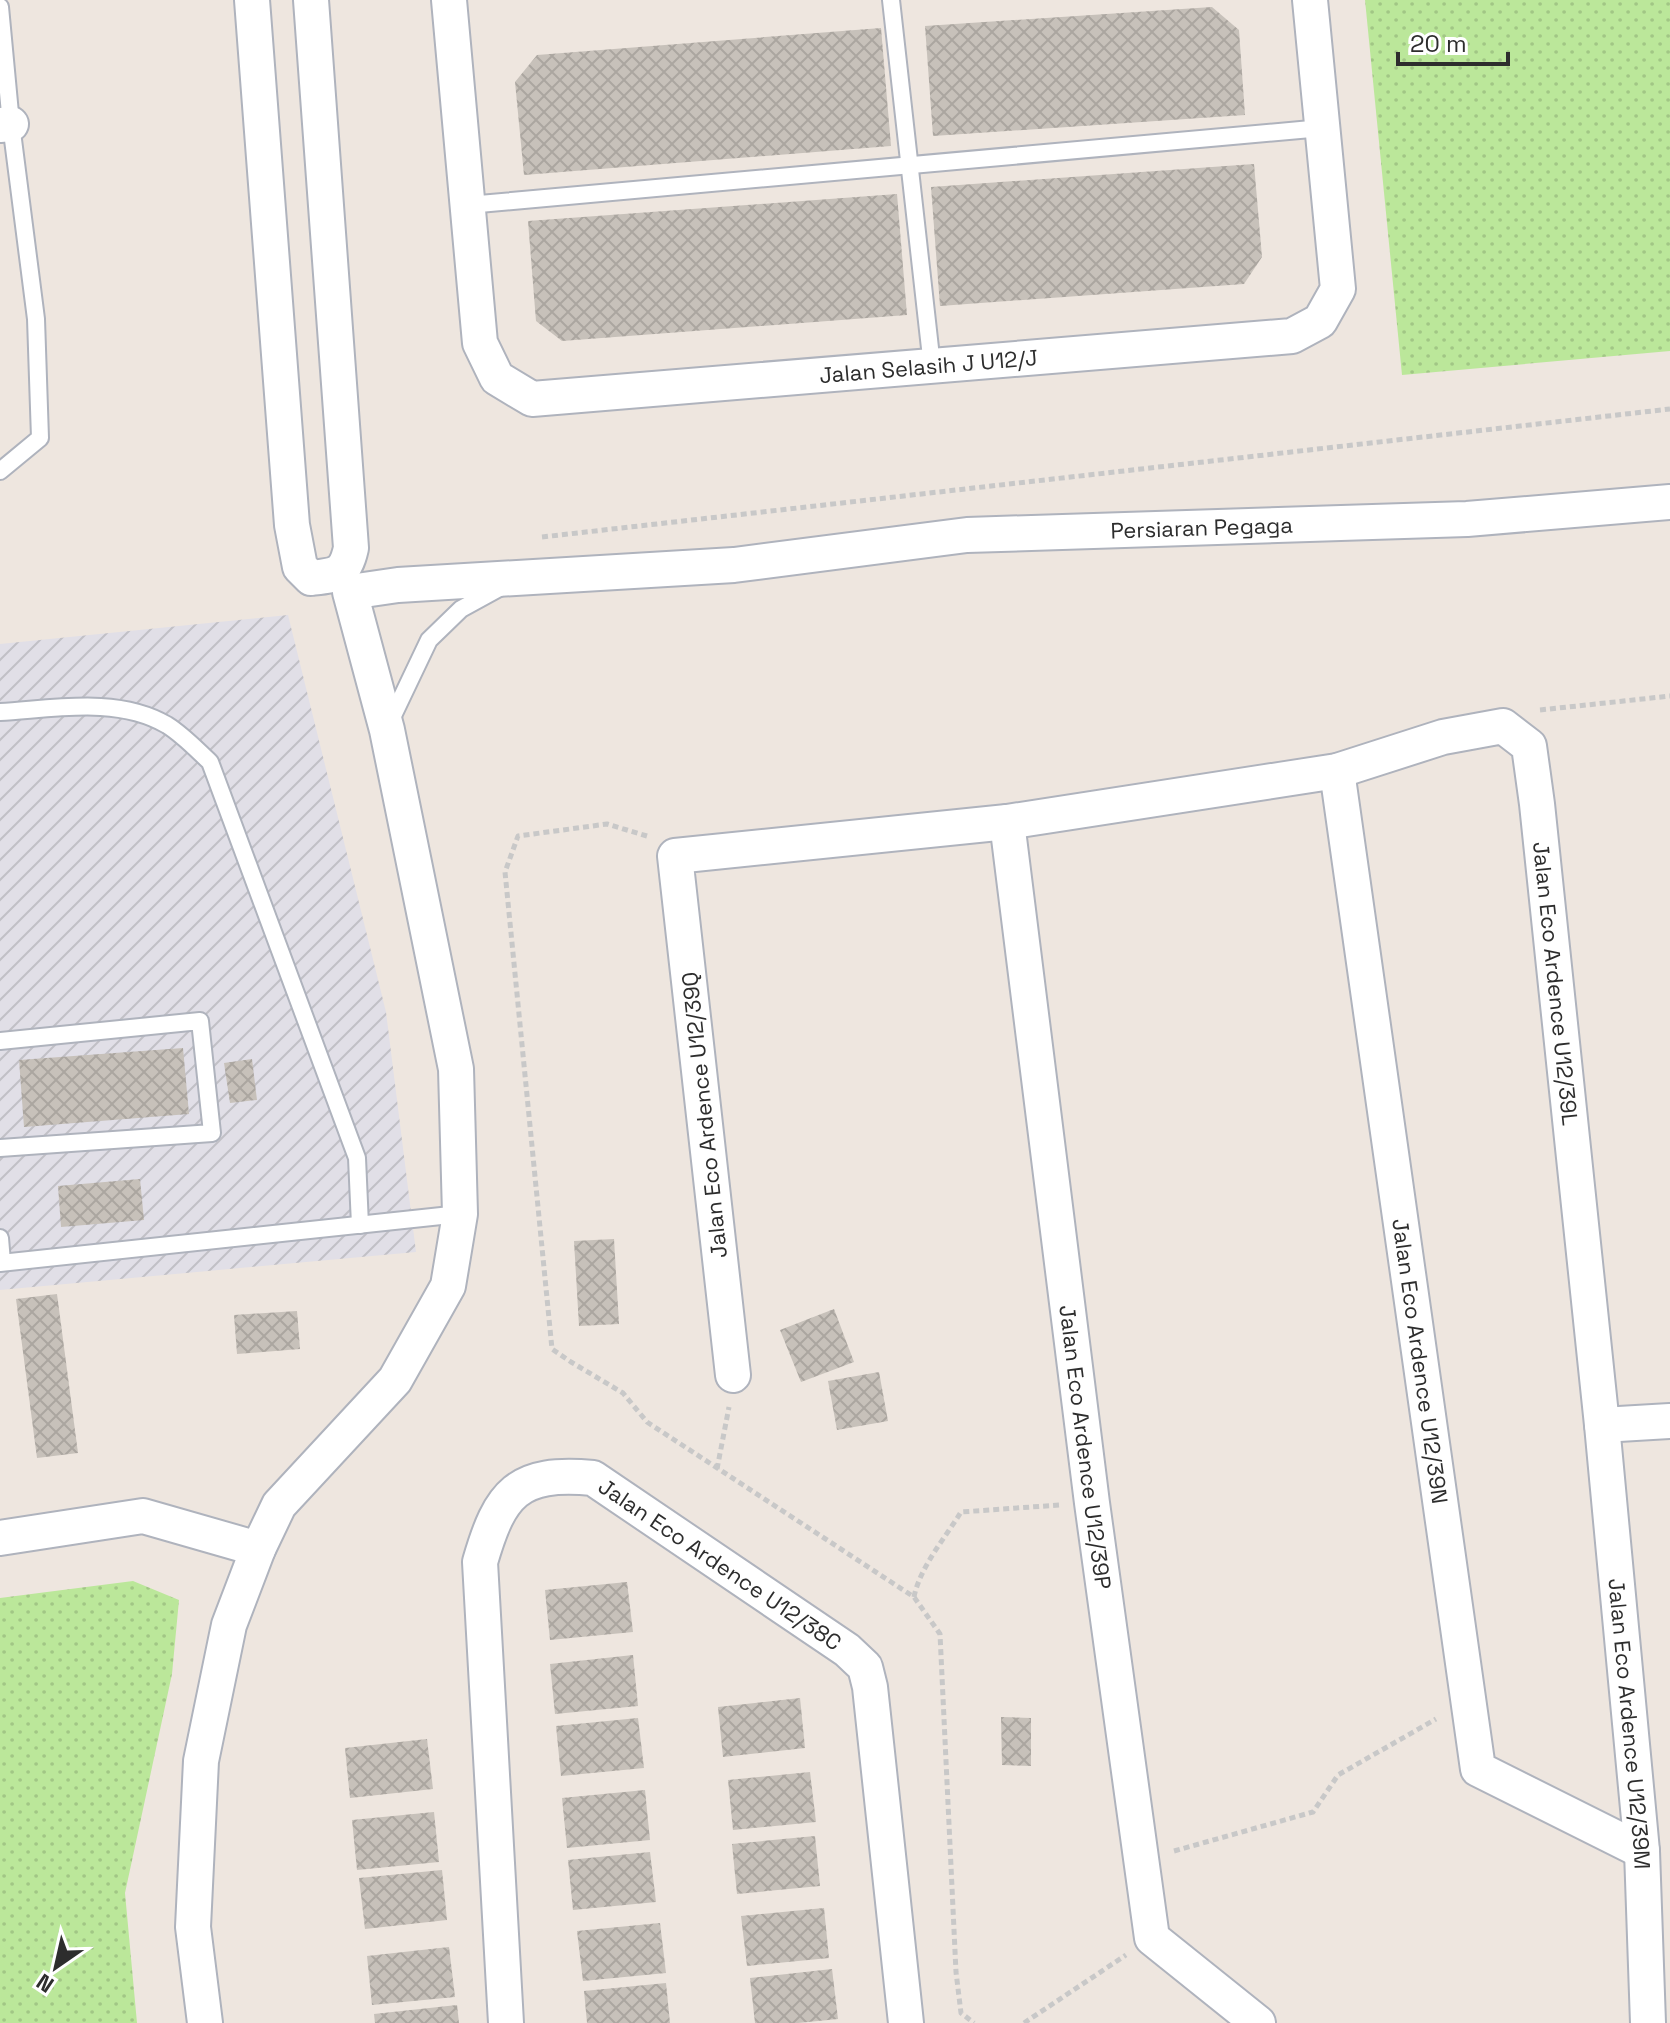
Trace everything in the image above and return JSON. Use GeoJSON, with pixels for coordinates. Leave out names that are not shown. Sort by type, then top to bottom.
{"type":"FeatureCollection","features":[{"type":"Feature","properties":{"kind":"street"},"geometry":{"type":"LineString","coordinates":[[252,0],[292,525],[300,567],[311,578],[337,575],[347,565],[351,548],[311,0]]}},
{"type":"Feature","properties":{"kind":"street"},"geometry":{"type":"LineString","coordinates":[[449,0],[468,205]]}},
{"type":"Feature","properties":{"kind":"street"},"geometry":{"type":"LineString","coordinates":[[1310,0],[1322,128]]}},
{"type":"Feature","properties":{"kind":"street","name":"Jalan Selasih J U12/J"},"geometry":{"type":"LineString","coordinates":[[468,205],[480,343],[497,378],[532,399],[1292,336],[1320,321],[1338,289],[1322,128]]}},
{"type":"Feature","properties":{"kind":"street","name":"Persiaran Pegaga"},"geometry":{"type":"LineString","coordinates":[[387,730],[350,592],[398,585],[734,565],[967,535],[1467,519],[1670,502]]}},
{"type":"Feature","properties":{"kind":"street"},"geometry":{"type":"LineString","coordinates":[[1007,822],[1337,771],[1443,737],[1503,726]]}},
{"type":"Feature","properties":{"kind":"street","name":"Jalan Eco Ardence U12/39L"},"geometry":{"type":"LineString","coordinates":[[1503,726],[1529,746],[1602,1425]]}},
{"type":"Feature","properties":{"kind":"street"},"geometry":{"type":"LineString","coordinates":[[205,2023],[193,1927],[201,1761],[229,1625],[258,1549],[279,1505],[395,1380],[448,1286],[460,1214],[456,1069],[387,730]]}},
{"type":"Feature","properties":{"kind":"street","name":"Jalan Eco Ardence U12/39N"},"geometry":{"type":"LineString","coordinates":[[1337,771],[1478,1769],[1642,1851]]}},
{"type":"Feature","properties":{"kind":"street","name":"Jalan Eco Ardence U12/39Q"},"geometry":{"type":"LineString","coordinates":[[733,1375],[675,856],[1007,822]]}},
{"type":"Feature","properties":{"kind":"street","name":"Jalan Eco Ardence U12/39P"},"geometry":{"type":"LineString","coordinates":[[1007,822],[1092,1503],[1152,1938]]}},
{"type":"Feature","properties":{"kind":"street"},"geometry":{"type":"LineString","coordinates":[[1602,1425],[1670,1421]]}},
{"type":"Feature","properties":{"kind":"street","name":"Jalan Eco Ardence U12/39M"},"geometry":{"type":"LineString","coordinates":[[1602,1425],[1642,1851],[1648,2023]]}},
{"type":"Feature","properties":{"kind":"street","name":"Jalan Eco Ardence U12/38C"},"geometry":{"type":"LineString","coordinates":[[506,2023],[480,1562],[492,1523],[506,1500],[529,1483],[558,1475],[593,1478],[847,1650],[865,1667],[870,1687],[906,2023]]}},
{"type":"Feature","properties":{"kind":"street"},"geometry":{"type":"LineString","coordinates":[[0,1538],[143,1516],[258,1549]]}},
{"type":"Feature","properties":{"kind":"street"},"geometry":{"type":"LineString","coordinates":[[1152,1938],[1258,2023]]}},
{"type":"Feature","properties":{"kind":"lane"},"geometry":{"type":"LineString","coordinates":[[891,0],[932,366]]}},
{"type":"Feature","properties":{"kind":"lane"},"geometry":{"type":"LineString","coordinates":[[0,7],[6,124],[36,319],[40,438],[0,471]]}},
{"type":"Feature","properties":{"kind":"lane"},"geometry":{"type":"LineString","coordinates":[[468,205],[1322,128]]}},
{"type":"Feature","properties":{"kind":"lane"},"geometry":{"type":"LineString","coordinates":[[387,730],[429,640],[461,609],[518,578]]}},
{"type":"Feature","properties":{"kind":"lane"},"geometry":{"type":"LineString","coordinates":[[0,712],[101,706],[132,713],[164,724],[210,762],[357,1158],[360,1225]]}},
{"type":"Feature","properties":{"kind":"lane"},"geometry":{"type":"LineString","coordinates":[[0,1041],[200,1021],[212,1133],[0,1148]]}},
{"type":"Feature","properties":{"kind":"lane"},"geometry":{"type":"LineString","coordinates":[[0,1238],[1,1262],[460,1214]]}},
{"type":"Feature","properties":{"kind":"path"},"geometry":{"type":"LineString","coordinates":[[537,538],[1670,409]]}},
{"type":"Feature","properties":{"kind":"path"},"geometry":{"type":"LineString","coordinates":[[1503,726],[1527,711],[1670,696]]}},
{"type":"Feature","properties":{"kind":"path"},"geometry":{"type":"LineString","coordinates":[[717,1469],[733,1375]]}},
{"type":"Feature","properties":{"kind":"path"},"geometry":{"type":"LineString","coordinates":[[914,1597],[916,1587],[961,1512],[1092,1503]]}},
{"type":"Feature","properties":{"kind":"path"},"geometry":{"type":"LineString","coordinates":[[1142,1860],[1313,1812],[1338,1775],[1468,1701]]}},
{"type":"Feature","properties":{"kind":"path"},"geometry":{"type":"LineString","coordinates":[[1024,2023],[1152,1938]]}},
{"type":"Feature","properties":{"kind":"shaded area"},"geometry":{"type":"Polygon","coordinates":[[[288,615],[386,1012],[416,1252],[0,1290],[0,644],[288,615]]]}},
{"type":"Feature","properties":{"kind":"green space"},"geometry":{"type":"Polygon","coordinates":[[[1365,0],[1670,0],[1670,351],[1402,375],[1365,0]]]}},
{"type":"Feature","properties":{"kind":"green space"},"geometry":{"type":"Polygon","coordinates":[[[133,1581],[179,1600],[172,1674],[125,1893],[137,2023],[0,2023],[0,1598],[133,1581]]]}},
{"type":"Feature","properties":{"kind":"building"},"geometry":{"type":"Polygon","coordinates":[[[1212,7],[1239,30],[1245,115],[933,136],[925,26],[1212,7]]]}},
{"type":"Feature","properties":{"kind":"building"},"geometry":{"type":"Polygon","coordinates":[[[881,28],[891,146],[524,175],[515,82],[537,55],[881,28]]]}},
{"type":"Feature","properties":{"kind":"building"},"geometry":{"type":"Polygon","coordinates":[[[1254,164],[1262,257],[1244,284],[940,306],[931,187],[1254,164]]]}},
{"type":"Feature","properties":{"kind":"building"},"geometry":{"type":"Polygon","coordinates":[[[897,194],[907,315],[562,341],[536,321],[528,221],[897,194]]]}},
{"type":"Feature","properties":{"kind":"building"},"geometry":{"type":"Polygon","coordinates":[[[183,1048],[189,1114],[24,1127],[19,1060],[183,1048]]]}},
{"type":"Feature","properties":{"kind":"building"},"geometry":{"type":"Polygon","coordinates":[[[252,1059],[257,1100],[230,1103],[224,1063],[252,1059]]]}},
{"type":"Feature","properties":{"kind":"building"},"geometry":{"type":"Polygon","coordinates":[[[140,1179],[144,1220],[61,1227],[58,1186],[140,1179]]]}},
{"type":"Feature","properties":{"kind":"building"},"geometry":{"type":"Polygon","coordinates":[[[614,1239],[619,1324],[579,1326],[574,1241],[614,1239]]]}},
{"type":"Feature","properties":{"kind":"building"},"geometry":{"type":"Polygon","coordinates":[[[57,1294],[78,1453],[37,1458],[16,1299],[57,1294]]]}},
{"type":"Feature","properties":{"kind":"building"},"geometry":{"type":"Polygon","coordinates":[[[834,1309],[854,1362],[801,1382],[780,1330],[834,1309]]]}},
{"type":"Feature","properties":{"kind":"building"},"geometry":{"type":"Polygon","coordinates":[[[297,1311],[300,1349],[237,1354],[234,1315],[297,1311]]]}},
{"type":"Feature","properties":{"kind":"building"},"geometry":{"type":"Polygon","coordinates":[[[879,1372],[888,1421],[837,1430],[828,1381],[879,1372]]]}},
{"type":"Feature","properties":{"kind":"building"},"geometry":{"type":"Polygon","coordinates":[[[627,1582],[633,1632],[550,1640],[545,1590],[627,1582]]]}},
{"type":"Feature","properties":{"kind":"building"},"geometry":{"type":"Polygon","coordinates":[[[633,1655],[638,1706],[555,1714],[550,1664],[633,1655]]]}},
{"type":"Feature","properties":{"kind":"building"},"geometry":{"type":"Polygon","coordinates":[[[800,1698],[805,1748],[723,1757],[718,1707],[800,1698]]]}},
{"type":"Feature","properties":{"kind":"building"},"geometry":{"type":"Polygon","coordinates":[[[1001,1717],[1031,1718],[1031,1766],[1002,1765],[1001,1717]]]}},
{"type":"Feature","properties":{"kind":"building"},"geometry":{"type":"Polygon","coordinates":[[[638,1718],[644,1768],[561,1776],[556,1726],[638,1718]]]}},
{"type":"Feature","properties":{"kind":"building"},"geometry":{"type":"Polygon","coordinates":[[[427,1739],[433,1789],[350,1798],[345,1748],[427,1739]]]}},
{"type":"Feature","properties":{"kind":"building"},"geometry":{"type":"Polygon","coordinates":[[[810,1772],[816,1822],[733,1830],[728,1780],[810,1772]]]}},
{"type":"Feature","properties":{"kind":"building"},"geometry":{"type":"Polygon","coordinates":[[[645,1790],[650,1840],[567,1848],[562,1798],[645,1790]]]}},
{"type":"Feature","properties":{"kind":"building"},"geometry":{"type":"Polygon","coordinates":[[[434,1812],[439,1862],[357,1870],[352,1820],[434,1812]]]}},
{"type":"Feature","properties":{"kind":"building"},"geometry":{"type":"Polygon","coordinates":[[[815,1836],[820,1886],[737,1894],[732,1844],[815,1836]]]}},
{"type":"Feature","properties":{"kind":"building"},"geometry":{"type":"Polygon","coordinates":[[[650,1852],[656,1902],[573,1910],[568,1860],[650,1852]]]}},
{"type":"Feature","properties":{"kind":"building"},"geometry":{"type":"Polygon","coordinates":[[[442,1870],[447,1920],[365,1929],[359,1878],[442,1870]]]}},
{"type":"Feature","properties":{"kind":"building"},"geometry":{"type":"Polygon","coordinates":[[[824,1908],[829,1958],[747,1966],[741,1916],[824,1908]]]}},
{"type":"Feature","properties":{"kind":"building"},"geometry":{"type":"Polygon","coordinates":[[[660,1923],[666,1973],[583,1981],[577,1931],[660,1923]]]}},
{"type":"Feature","properties":{"kind":"building"},"geometry":{"type":"Polygon","coordinates":[[[449,1947],[455,1997],[372,2005],[367,1956],[449,1947]]]}},
{"type":"Feature","properties":{"kind":"building"},"geometry":{"type":"Polygon","coordinates":[[[832,1969],[838,2019],[755,2023],[750,1978],[832,1969]]]}},
{"type":"Feature","properties":{"kind":"building"},"geometry":{"type":"Polygon","coordinates":[[[666,1983],[670,2023],[587,2023],[584,1991],[666,1983]]]}},
{"type":"Feature","properties":{"kind":"building"},"geometry":{"type":"Polygon","coordinates":[[[457,2005],[459,2023],[375,2023],[374,2014],[457,2005]]]}}]}
